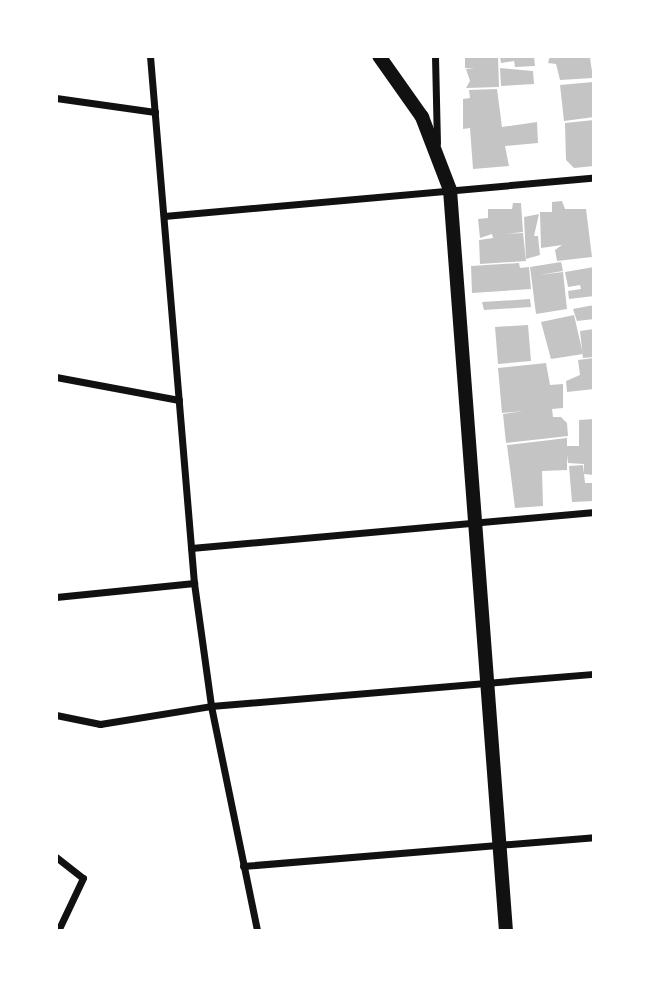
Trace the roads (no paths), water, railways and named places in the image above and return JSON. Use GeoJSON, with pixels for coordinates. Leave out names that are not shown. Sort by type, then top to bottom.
{"type":"FeatureCollection","features":[{"type":"Feature","properties":{"kind":"main road"},"geometry":{"type":"LineString","coordinates":[[379,56],[437,146],[450,190],[473,523],[506,931]]}},
{"type":"Feature","properties":{"kind":"street"},"geometry":{"type":"LineString","coordinates":[[150,56],[194,583],[211,706],[257,931]]}},
{"type":"Feature","properties":{"kind":"street"},"geometry":{"type":"LineString","coordinates":[[435,56],[437,146]]}},
{"type":"Feature","properties":{"kind":"street"},"geometry":{"type":"LineString","coordinates":[[56,98],[155,112]]}},
{"type":"Feature","properties":{"kind":"street"},"geometry":{"type":"LineString","coordinates":[[164,216],[594,177]]}},
{"type":"Feature","properties":{"kind":"street"},"geometry":{"type":"LineString","coordinates":[[56,377],[179,400]]}},
{"type":"Feature","properties":{"kind":"street"},"geometry":{"type":"LineString","coordinates":[[191,548],[594,512]]}},
{"type":"Feature","properties":{"kind":"street"},"geometry":{"type":"LineString","coordinates":[[56,597],[194,583]]}},
{"type":"Feature","properties":{"kind":"street"},"geometry":{"type":"LineString","coordinates":[[56,715],[100,724],[211,706],[594,674]]}},
{"type":"Feature","properties":{"kind":"street"},"geometry":{"type":"LineString","coordinates":[[243,866],[594,837]]}},
{"type":"Feature","properties":{"kind":"street"},"geometry":{"type":"LineString","coordinates":[[56,857],[83,878],[58,931]]}}]}
